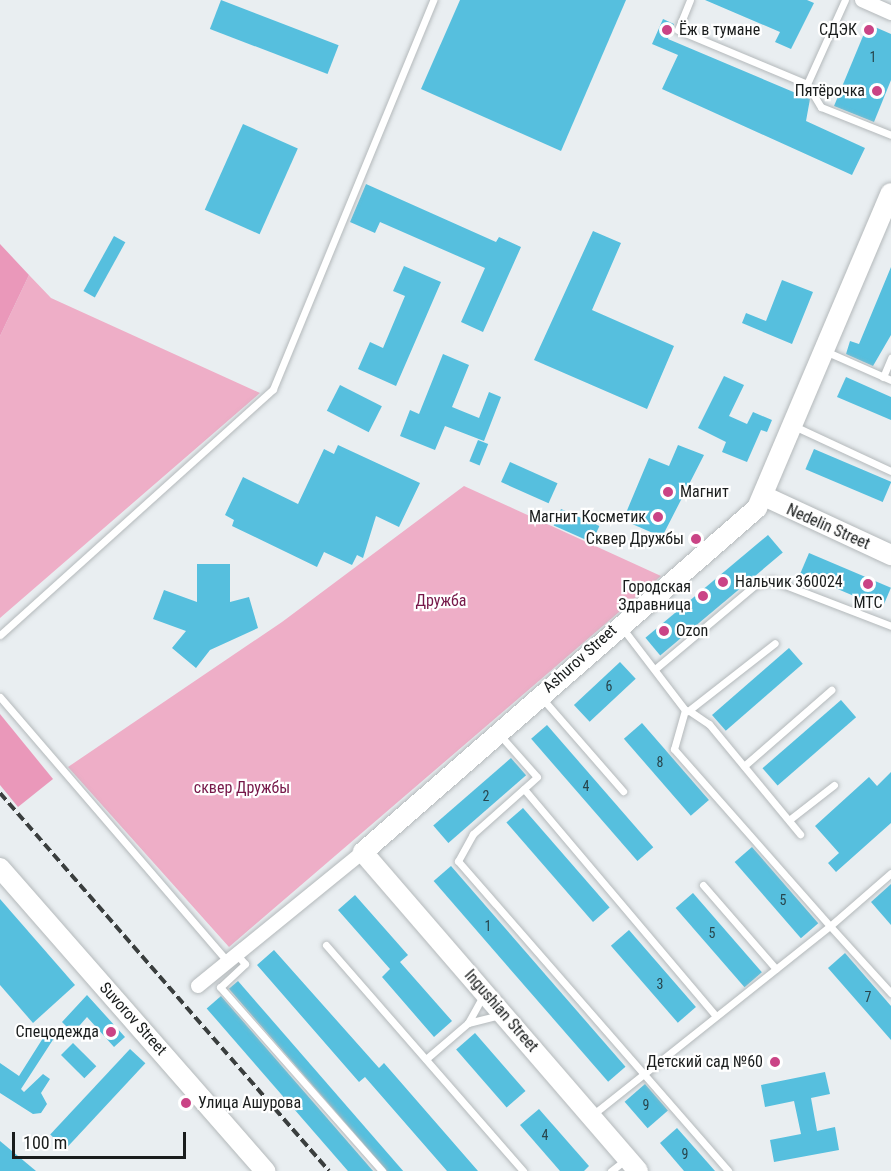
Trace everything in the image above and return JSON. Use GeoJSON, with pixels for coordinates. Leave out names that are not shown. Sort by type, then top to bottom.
{"type":"FeatureCollection","features":[{"type":"Feature","properties":{"kind":"street"},"geometry":{"type":"LineString","coordinates":[[862,0],[891,13]]}},
{"type":"Feature","properties":{"kind":"street","name":"Ashurov Street"},"geometry":{"type":"LineString","coordinates":[[198,986],[363,852],[766,497],[824,351],[890,201]]}},
{"type":"Feature","properties":{"kind":"street","name":"Nedelin Street"},"geometry":{"type":"LineString","coordinates":[[766,497],[891,555]]}},
{"type":"Feature","properties":{"kind":"street","name":"Ingushian Street"},"geometry":{"type":"LineString","coordinates":[[363,852],[632,1165]]}},
{"type":"Feature","properties":{"kind":"street","name":"Suvorov Street"},"geometry":{"type":"LineString","coordinates":[[0,868],[265,1171]]}},
{"type":"Feature","properties":{"kind":"lane"},"geometry":{"type":"LineString","coordinates":[[0,634],[273,389],[433,0]]}},
{"type":"Feature","properties":{"kind":"lane"},"geometry":{"type":"LineString","coordinates":[[690,0],[678,30],[807,84],[821,107],[891,135]]}},
{"type":"Feature","properties":{"kind":"lane"},"geometry":{"type":"LineString","coordinates":[[807,84],[845,0]]}},
{"type":"Feature","properties":{"kind":"lane"},"geometry":{"type":"LineString","coordinates":[[824,351],[891,380]]}},
{"type":"Feature","properties":{"kind":"lane"},"geometry":{"type":"LineString","coordinates":[[883,377],[891,358]]}},
{"type":"Feature","properties":{"kind":"lane"},"geometry":{"type":"LineString","coordinates":[[794,426],[891,471]]}},
{"type":"Feature","properties":{"kind":"lane"},"geometry":{"type":"LineString","coordinates":[[655,669],[755,585],[772,580],[891,626]]}},
{"type":"Feature","properties":{"kind":"lane"},"geometry":{"type":"LineString","coordinates":[[619,625],[688,711],[744,766],[800,834]]}},
{"type":"Feature","properties":{"kind":"lane"},"geometry":{"type":"LineString","coordinates":[[775,644],[688,711],[674,749],[891,993]]}},
{"type":"Feature","properties":{"kind":"lane"},"geometry":{"type":"LineString","coordinates":[[744,766],[831,690]]}},
{"type":"Feature","properties":{"kind":"lane"},"geometry":{"type":"LineString","coordinates":[[540,696],[623,791]]}},
{"type":"Feature","properties":{"kind":"lane"},"geometry":{"type":"LineString","coordinates":[[0,697],[233,958],[245,964],[220,987],[382,1171]]}},
{"type":"Feature","properties":{"kind":"lane"},"geometry":{"type":"LineString","coordinates":[[498,733],[537,777],[473,834],[458,861],[728,1171]]}},
{"type":"Feature","properties":{"kind":"lane"},"geometry":{"type":"LineString","coordinates":[[789,820],[834,785]]}},
{"type":"Feature","properties":{"kind":"lane"},"geometry":{"type":"LineString","coordinates":[[524,789],[716,1016]]}},
{"type":"Feature","properties":{"kind":"lane"},"geometry":{"type":"LineString","coordinates":[[591,1117],[830,926],[891,873]]}},
{"type":"Feature","properties":{"kind":"lane"},"geometry":{"type":"LineString","coordinates":[[703,885],[776,969]]}},
{"type":"Feature","properties":{"kind":"lane"},"geometry":{"type":"LineString","coordinates":[[326,945],[523,1171]]}},
{"type":"Feature","properties":{"kind":"lane"},"geometry":{"type":"LineString","coordinates":[[426,1059],[468,1023],[485,993]]}},
{"type":"Feature","properties":{"kind":"lane"},"geometry":{"type":"LineString","coordinates":[[468,1023],[503,1014]]}},
{"type":"Feature","properties":{"kind":"lane"},"geometry":{"type":"LineString","coordinates":[[611,1171],[632,1165]]}},
{"type":"Feature","properties":{"kind":"green space"},"geometry":{"type":"Polygon","coordinates":[[[29,275],[51,298],[260,393],[0,618],[0,336],[29,275]]]}},
{"type":"Feature","properties":{"kind":"green space","name":"сквер Дружбы"},"geometry":{"type":"Polygon","coordinates":[[[464,486],[661,576],[229,947],[68,767],[282,622],[464,486]]]}},
{"type":"Feature","properties":{"kind":"shaded area"},"geometry":{"type":"Polygon","coordinates":[[[0,244],[29,275],[0,336],[0,244]]]}},
{"type":"Feature","properties":{"kind":"shaded area"},"geometry":{"type":"Polygon","coordinates":[[[0,714],[53,779],[18,807],[0,785],[0,714]]]}},
{"type":"Feature","properties":{"kind":"building"},"geometry":{"type":"Polygon","coordinates":[[[221,0],[339,45],[328,74],[210,29],[221,0]]]}},
{"type":"Feature","properties":{"kind":"building"},"geometry":{"type":"Polygon","coordinates":[[[460,0],[626,0],[561,151],[421,89],[460,0]]]}},
{"type":"Feature","properties":{"kind":"building"},"geometry":{"type":"Polygon","coordinates":[[[705,0],[807,0],[814,3],[791,49],[775,42],[780,32],[705,0]]]}},
{"type":"Feature","properties":{"kind":"building"},"geometry":{"type":"Polygon","coordinates":[[[663,19],[674,24],[668,39],[810,99],[806,121],[865,148],[852,175],[662,89],[678,55],[652,44],[663,19]]]}},
{"type":"Feature","properties":{"kind":"building"},"geometry":{"type":"Polygon","coordinates":[[[868,24],[891,34],[891,80],[874,122],[834,106],[868,24]]]}},
{"type":"Feature","properties":{"kind":"building"},"geometry":{"type":"Polygon","coordinates":[[[243,124],[298,148],[260,234],[205,210],[243,124]]]}},
{"type":"Feature","properties":{"kind":"building"},"geometry":{"type":"Polygon","coordinates":[[[366,184],[496,242],[499,237],[521,247],[483,332],[461,322],[485,268],[380,222],[375,233],[350,222],[366,184]]]}},
{"type":"Feature","properties":{"kind":"building"},"geometry":{"type":"Polygon","coordinates":[[[593,231],[621,243],[592,310],[674,346],[647,409],[534,360],[593,231]]]}},
{"type":"Feature","properties":{"kind":"building"},"geometry":{"type":"Polygon","coordinates":[[[114,236],[125,242],[95,297],[83,291],[114,236]]]}},
{"type":"Feature","properties":{"kind":"building"},"geometry":{"type":"Polygon","coordinates":[[[404,266],[441,282],[396,386],[358,369],[370,342],[383,348],[405,296],[393,291],[404,266]]]}},
{"type":"Feature","properties":{"kind":"building"},"geometry":{"type":"Polygon","coordinates":[[[891,267],[891,335],[873,366],[846,354],[850,341],[859,344],[891,267]]]}},
{"type":"Feature","properties":{"kind":"building"},"geometry":{"type":"Polygon","coordinates":[[[782,280],[813,292],[792,344],[742,323],[746,313],[766,321],[782,280]]]}},
{"type":"Feature","properties":{"kind":"building"},"geometry":{"type":"Polygon","coordinates":[[[443,354],[469,365],[452,407],[479,418],[489,392],[501,397],[484,441],[445,426],[435,450],[400,436],[410,410],[419,414],[443,354]]]}},
{"type":"Feature","properties":{"kind":"building"},"geometry":{"type":"Polygon","coordinates":[[[724,376],[744,385],[729,416],[747,424],[753,412],[772,420],[767,432],[761,430],[747,462],[722,452],[726,442],[698,428],[724,376]]]}},
{"type":"Feature","properties":{"kind":"building"},"geometry":{"type":"Polygon","coordinates":[[[846,377],[891,397],[891,420],[837,397],[846,377]]]}},
{"type":"Feature","properties":{"kind":"building"},"geometry":{"type":"Polygon","coordinates":[[[340,385],[382,406],[369,432],[327,411],[340,385]]]}},
{"type":"Feature","properties":{"kind":"building"},"geometry":{"type":"Polygon","coordinates":[[[478,440],[488,444],[480,465],[469,461],[478,440]]]}},
{"type":"Feature","properties":{"kind":"building"},"geometry":{"type":"Polygon","coordinates":[[[338,445],[420,483],[399,527],[376,516],[363,558],[357,555],[352,565],[324,552],[317,567],[232,526],[234,520],[225,515],[243,477],[298,504],[324,449],[334,454],[338,445]]]}},
{"type":"Feature","properties":{"kind":"building"},"geometry":{"type":"Polygon","coordinates":[[[678,445],[704,455],[662,537],[623,520],[649,458],[669,466],[678,445]]]}},
{"type":"Feature","properties":{"kind":"building"},"geometry":{"type":"Polygon","coordinates":[[[814,449],[891,482],[883,502],[805,469],[814,449]]]}},
{"type":"Feature","properties":{"kind":"building"},"geometry":{"type":"Polygon","coordinates":[[[510,462],[558,483],[549,503],[501,482],[510,462]]]}},
{"type":"Feature","properties":{"kind":"building"},"geometry":{"type":"Polygon","coordinates":[[[561,509],[599,526],[592,543],[554,525],[561,509]]]}},
{"type":"Feature","properties":{"kind":"building"},"geometry":{"type":"Polygon","coordinates":[[[768,535],[783,553],[660,655],[645,638],[768,535]]]}},
{"type":"Feature","properties":{"kind":"building"},"geometry":{"type":"Polygon","coordinates":[[[809,553],[891,588],[882,608],[800,573],[809,553]]]}},
{"type":"Feature","properties":{"kind":"building"},"geometry":{"type":"Polygon","coordinates":[[[197,564],[230,564],[230,602],[249,597],[258,628],[210,650],[196,668],[172,648],[186,631],[153,619],[164,590],[197,602],[197,564]]]}},
{"type":"Feature","properties":{"kind":"building"},"geometry":{"type":"Polygon","coordinates":[[[789,648],[803,664],[726,731],[712,715],[789,648]]]}},
{"type":"Feature","properties":{"kind":"building"},"geometry":{"type":"Polygon","coordinates":[[[620,662],[636,679],[590,722],[574,705],[620,662]]]}},
{"type":"Feature","properties":{"kind":"building"},"geometry":{"type":"Polygon","coordinates":[[[841,700],[856,717],[778,786],[763,768],[841,700]]]}},
{"type":"Feature","properties":{"kind":"building"},"geometry":{"type":"Polygon","coordinates":[[[642,723],[709,800],[691,816],[624,739],[642,723]]]}},
{"type":"Feature","properties":{"kind":"building"},"geometry":{"type":"Polygon","coordinates":[[[547,725],[653,847],[637,861],[531,739],[547,725]]]}},
{"type":"Feature","properties":{"kind":"building"},"geometry":{"type":"Polygon","coordinates":[[[511,758],[526,775],[448,843],[433,826],[511,758]]]}},
{"type":"Feature","properties":{"kind":"building"},"geometry":{"type":"Polygon","coordinates":[[[891,772],[891,823],[836,872],[828,863],[839,853],[815,826],[869,777],[877,786],[891,772]]]}},
{"type":"Feature","properties":{"kind":"building"},"geometry":{"type":"Polygon","coordinates":[[[523,808],[610,908],[593,922],[506,822],[523,808]]]}},
{"type":"Feature","properties":{"kind":"building"},"geometry":{"type":"Polygon","coordinates":[[[752,847],[818,923],[801,938],[735,862],[752,847]]]}},
{"type":"Feature","properties":{"kind":"building"},"geometry":{"type":"Polygon","coordinates":[[[451,866],[626,1067],[608,1082],[434,881],[451,866]]]}},
{"type":"Feature","properties":{"kind":"building"},"geometry":{"type":"Polygon","coordinates":[[[891,884],[891,925],[871,902],[891,884]]]}},
{"type":"Feature","properties":{"kind":"building"},"geometry":{"type":"Polygon","coordinates":[[[693,893],[762,972],[745,987],[676,908],[693,893]]]}},
{"type":"Feature","properties":{"kind":"building"},"geometry":{"type":"Polygon","coordinates":[[[355,895],[408,955],[400,962],[452,1021],[434,1037],[382,977],[390,969],[338,910],[355,895]]]}},
{"type":"Feature","properties":{"kind":"building"},"geometry":{"type":"Polygon","coordinates":[[[0,899],[75,985],[33,1023],[0,985],[0,899]]]}},
{"type":"Feature","properties":{"kind":"building"},"geometry":{"type":"Polygon","coordinates":[[[629,930],[696,1007],[678,1023],[611,946],[629,930]]]}},
{"type":"Feature","properties":{"kind":"building"},"geometry":{"type":"Polygon","coordinates":[[[274,950],[379,1068],[384,1063],[478,1171],[447,1171],[365,1077],[359,1082],[257,965],[274,950]]]}},
{"type":"Feature","properties":{"kind":"building"},"geometry":{"type":"Polygon","coordinates":[[[845,953],[891,1006],[891,1040],[828,968],[845,953]]]}},
{"type":"Feature","properties":{"kind":"building"},"geometry":{"type":"Polygon","coordinates":[[[238,981],[403,1171],[387,1171],[229,989],[238,981]]]}},
{"type":"Feature","properties":{"kind":"building"},"geometry":{"type":"Polygon","coordinates":[[[87,995],[125,1037],[114,1047],[87,1017],[73,1033],[62,1022],[87,995]]]}},
{"type":"Feature","properties":{"kind":"building"},"geometry":{"type":"Polygon","coordinates":[[[221,996],[373,1171],[348,1171],[207,1008],[221,996]]]}},
{"type":"Feature","properties":{"kind":"building"},"geometry":{"type":"Polygon","coordinates":[[[50,1027],[58,1032],[21,1089],[24,1092],[43,1074],[50,1079],[41,1093],[47,1104],[41,1113],[33,1114],[0,1093],[0,1063],[19,1076],[50,1027]]]}},
{"type":"Feature","properties":{"kind":"building"},"geometry":{"type":"Polygon","coordinates":[[[475,1033],[526,1091],[507,1108],[456,1049],[475,1033]]]}},
{"type":"Feature","properties":{"kind":"building"},"geometry":{"type":"Polygon","coordinates":[[[73,1043],[96,1066],[84,1078],[61,1055],[73,1043]]]}},
{"type":"Feature","properties":{"kind":"building"},"geometry":{"type":"Polygon","coordinates":[[[130,1049],[145,1063],[66,1149],[50,1135],[130,1049]]]}},
{"type":"Feature","properties":{"kind":"building"},"geometry":{"type":"Polygon","coordinates":[[[825,1072],[830,1094],[811,1098],[817,1131],[835,1127],[839,1150],[774,1162],[770,1140],[801,1134],[794,1101],[765,1107],[761,1085],[825,1072]]]}},
{"type":"Feature","properties":{"kind":"building"},"geometry":{"type":"Polygon","coordinates":[[[645,1084],[668,1110],[648,1128],[625,1102],[645,1084]]]}},
{"type":"Feature","properties":{"kind":"building"},"geometry":{"type":"Polygon","coordinates":[[[539,1109],[589,1166],[584,1171],[560,1171],[520,1125],[539,1109]]]}},
{"type":"Feature","properties":{"kind":"building"},"geometry":{"type":"Polygon","coordinates":[[[677,1128],[715,1171],[684,1171],[660,1143],[677,1128]]]}},
{"type":"Feature","properties":{"kind":"building"},"geometry":{"type":"Polygon","coordinates":[[[0,1141],[36,1171],[0,1171],[0,1141]]]}},
{"type":"Feature","properties":{"kind":"railway"},"geometry":{"type":"LineString","coordinates":[[0,793],[329,1171]]}},
{"type":"Feature","properties":{"kind":"place","name":"Ёж в тумане"},"geometry":{"type":"Point","coordinates":[667,30]}},
{"type":"Feature","properties":{"kind":"place","name":"СДЭК"},"geometry":{"type":"Point","coordinates":[869,30]}},
{"type":"Feature","properties":{"kind":"place","name":"Пятёрочка"},"geometry":{"type":"Point","coordinates":[877,91]}},
{"type":"Feature","properties":{"kind":"place","name":"Магнит"},"geometry":{"type":"Point","coordinates":[668,492]}},
{"type":"Feature","properties":{"kind":"place","name":"Магнит Косметик"},"geometry":{"type":"Point","coordinates":[658,517]}},
{"type":"Feature","properties":{"kind":"place","name":"Сквер Дружбы"},"geometry":{"type":"Point","coordinates":[696,539]}},
{"type":"Feature","properties":{"kind":"place","name":"Нальчик 360024"},"geometry":{"type":"Point","coordinates":[723,582]}},
{"type":"Feature","properties":{"kind":"place","name":"МТС"},"geometry":{"type":"Point","coordinates":[868,584]}},
{"type":"Feature","properties":{"kind":"place","name":"Городская Здравница"},"geometry":{"type":"Point","coordinates":[703,596]}},
{"type":"Feature","properties":{"kind":"place","name":"Ozon"},"geometry":{"type":"Point","coordinates":[664,631]}},
{"type":"Feature","properties":{"kind":"place","name":"Спецодежда"},"geometry":{"type":"Point","coordinates":[111,1032]}},
{"type":"Feature","properties":{"kind":"place","name":"Детский сад №60"},"geometry":{"type":"Point","coordinates":[775,1062]}},
{"type":"Feature","properties":{"kind":"place","name":"Улица Ашурова"},"geometry":{"type":"Point","coordinates":[186,1103]}},
{"type":"Feature","properties":{"kind":"park label","name":"Дружба"},"geometry":{"type":"Point","coordinates":[441,601]}}]}
